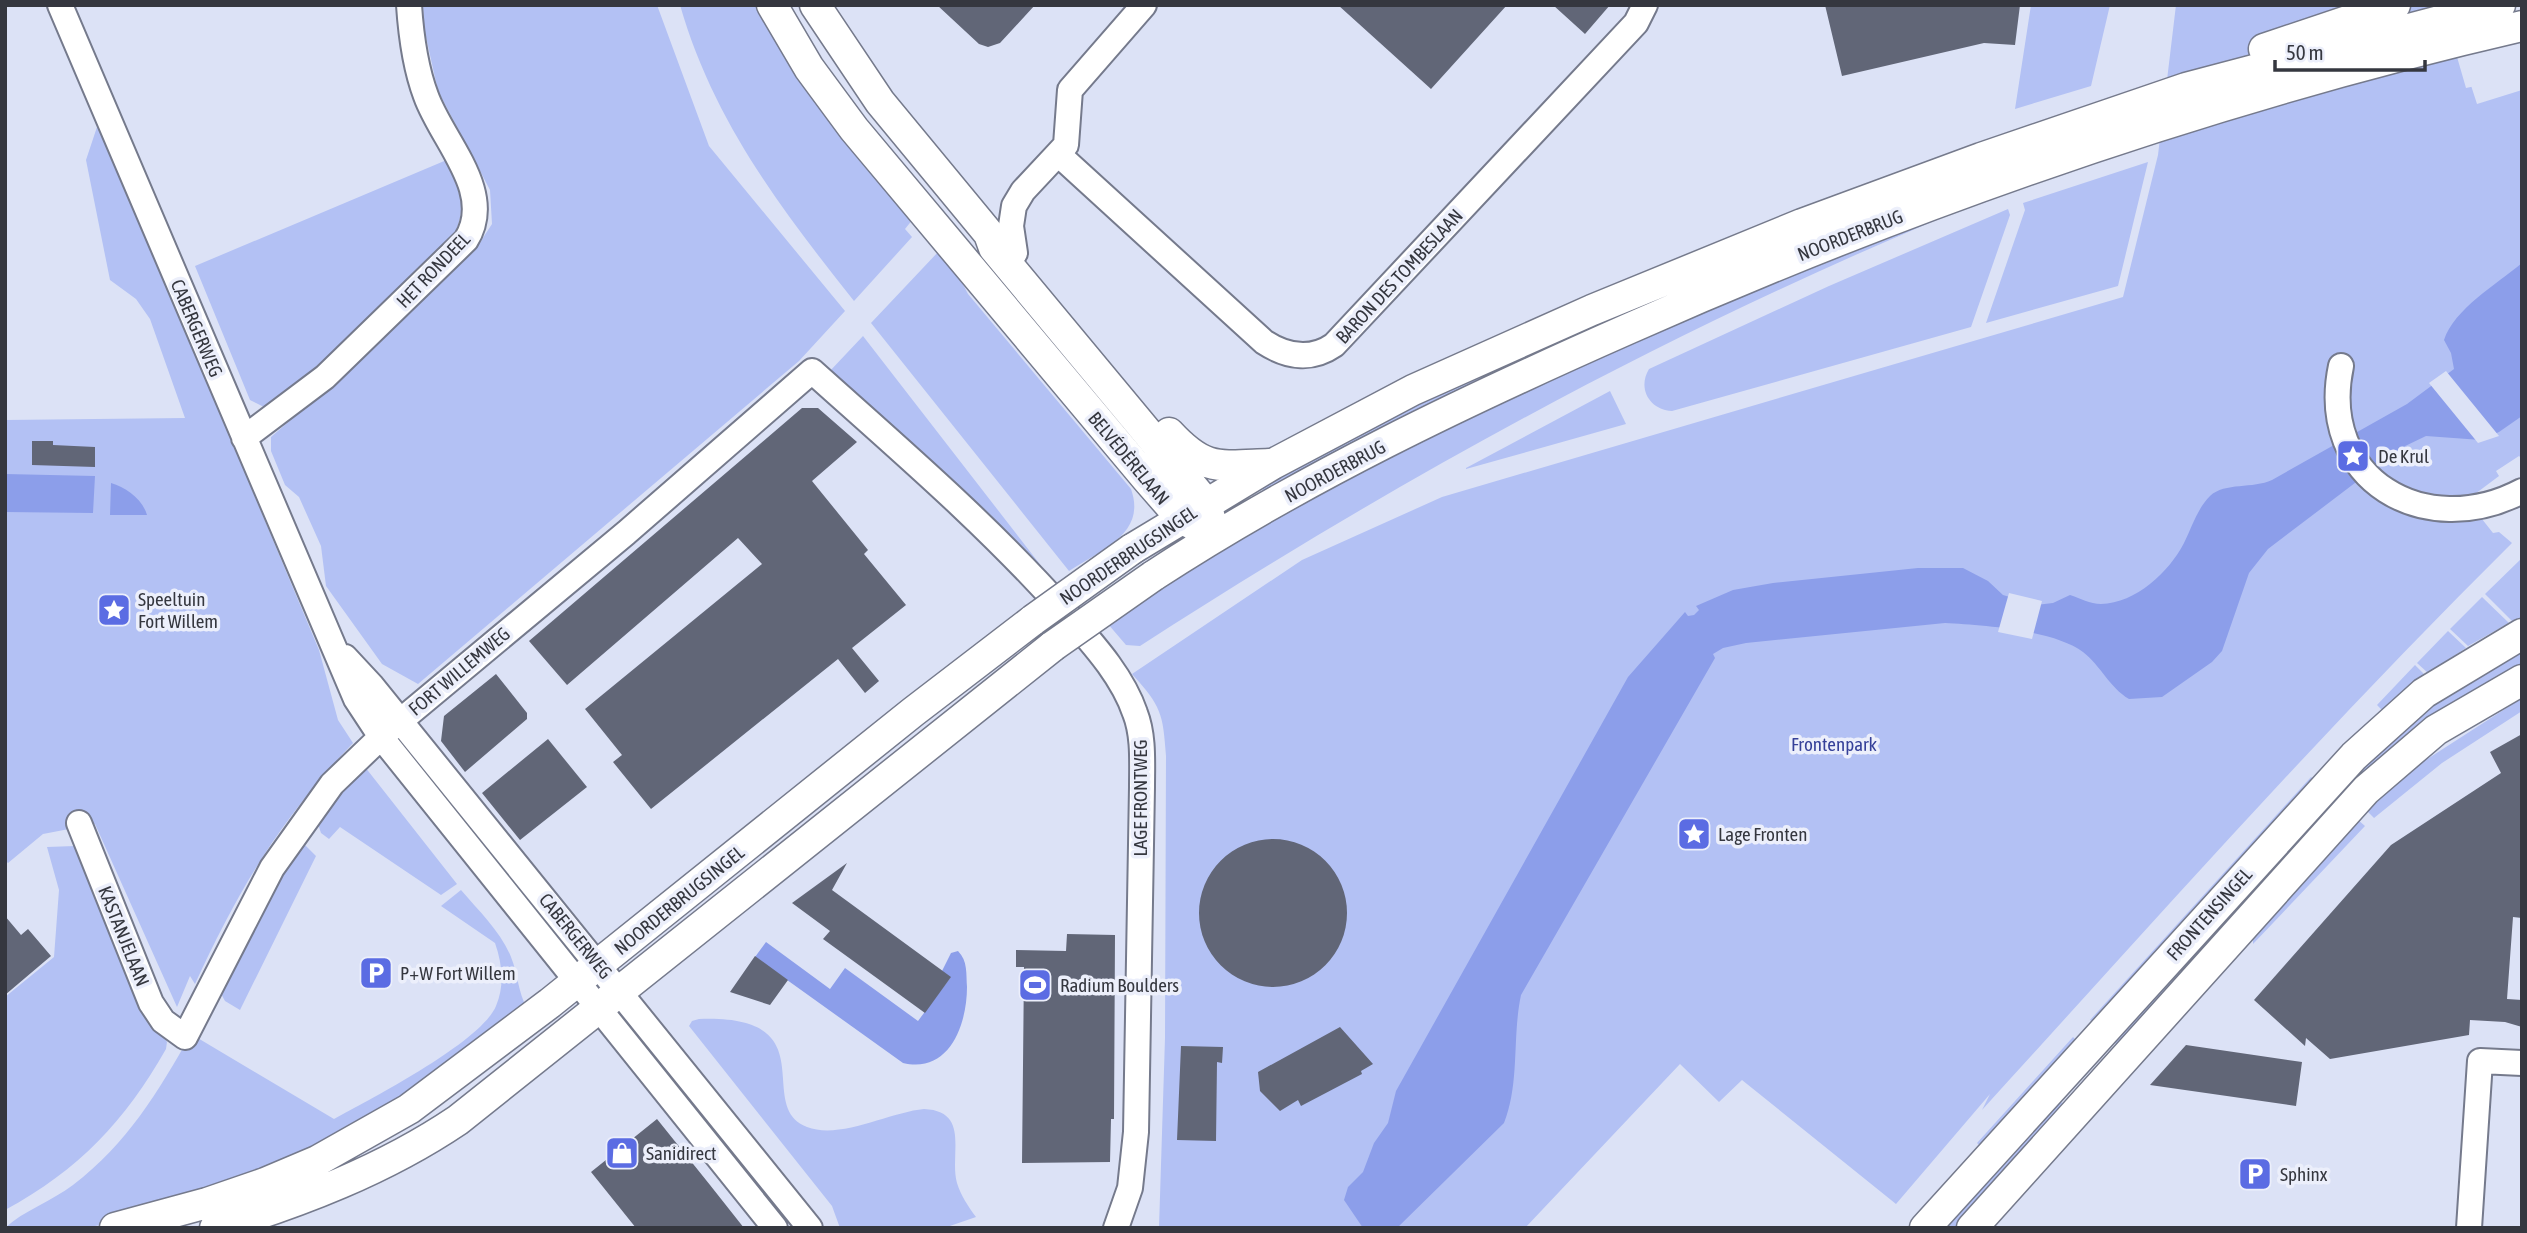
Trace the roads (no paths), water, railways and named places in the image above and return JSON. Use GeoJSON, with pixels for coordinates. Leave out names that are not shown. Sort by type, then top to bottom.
{"type":"FeatureCollection","features":[{"type":"Feature","properties":{"kind":"main road","name":"BELVÉDÈRELAAN"},"geometry":{"type":"LineString","coordinates":[[772,5],[809,68],[854,129],[1181,518],[1215,536]]}},
{"type":"Feature","properties":{"kind":"main road","name":"BELVÉDÈRELAAN"},"geometry":{"type":"LineString","coordinates":[[815,5],[880,102],[989,233],[994,248],[1206,503],[1215,536]]}},
{"type":"Feature","properties":{"kind":"main road"},"geometry":{"type":"LineString","coordinates":[[2186,88],[2277,44],[2395,5]]}},
{"type":"Feature","properties":{"kind":"main road","name":"NOORDERBRUG"},"geometry":{"type":"LineString","coordinates":[[1206,503],[1273,464],[1413,390],[1592,310],[1862,202],[2186,88],[2509,25]]}},
{"type":"Feature","properties":{"kind":"main road","name":"NOORDERBRUG"},"geometry":{"type":"LineString","coordinates":[[1215,536],[1427,422],[1706,294],[1908,213],[2132,135],[2271,91],[2509,25]]}},
{"type":"Feature","properties":{"kind":"main road"},"geometry":{"type":"LineString","coordinates":[[989,233],[1015,253],[1159,423],[1192,456],[1210,464],[1273,464]]}},
{"type":"Feature","properties":{"kind":"main road","name":"NOORDERBRUGSINGEL"},"geometry":{"type":"LineString","coordinates":[[115,1228],[237,1193],[337,1150],[445,1084],[913,712],[1033,620],[1132,549],[1206,503]]}},
{"type":"Feature","properties":{"kind":"main road","name":"NOORDERBRUGSINGEL"},"geometry":{"type":"LineString","coordinates":[[215,1228],[328,1188],[401,1155],[458,1120],[610,1001],[989,694],[1153,576],[1215,536]]}},
{"type":"Feature","properties":{"kind":"main road","name":"FRONTENSINGEL"},"geometry":{"type":"LineString","coordinates":[[1925,1228],[2354,756],[2424,693],[2522,634]]}},
{"type":"Feature","properties":{"kind":"main road","name":"FRONTENSINGEL"},"geometry":{"type":"LineString","coordinates":[[1972,1228],[2365,790],[2436,730],[2522,680]]}},
{"type":"Feature","properties":{"kind":"street","name":"CABERGERWEG"},"geometry":{"type":"LineString","coordinates":[[60,5],[337,649],[356,699],[381,737],[588,973]]}},
{"type":"Feature","properties":{"kind":"street","name":"HET RONDEEL"},"geometry":{"type":"LineString","coordinates":[[244,438],[325,377],[466,240],[474,226],[477,197],[426,96],[411,36],[409,5]]}},
{"type":"Feature","properties":{"kind":"street"},"geometry":{"type":"LineString","coordinates":[[1015,253],[1011,226],[1014,206],[1023,191],[1058,155],[1067,141],[1070,90],[1144,5]]}},
{"type":"Feature","properties":{"kind":"street","name":"BARON DES TOMBESLAAN"},"geometry":{"type":"LineString","coordinates":[[1058,155],[1264,342],[1286,354],[1314,355],[1335,345],[1416,260],[1636,23],[1645,5]]}},
{"type":"Feature","properties":{"kind":"street"},"geometry":{"type":"LineString","coordinates":[[2342,366],[2337,399],[2344,434],[2363,470],[2386,491],[2418,506],[2448,511],[2486,507],[2522,491]]}},
{"type":"Feature","properties":{"kind":"street","name":"FORT WILLEMWEG"},"geometry":{"type":"LineString","coordinates":[[186,1037],[272,868],[332,784],[400,720],[626,533],[812,371]]}},
{"type":"Feature","properties":{"kind":"street","name":"LAGE FRONTWEG"},"geometry":{"type":"LineString","coordinates":[[812,371],[974,516],[1023,564],[1093,645],[1126,693],[1136,715],[1142,751],[1136,1132],[1130,1188],[1116,1228]]}},
{"type":"Feature","properties":{"kind":"street","name":"CABERGERWEG"},"geometry":{"type":"LineString","coordinates":[[337,649],[400,720],[775,1228]]}},
{"type":"Feature","properties":{"kind":"street","name":"KASTANJELAAN"},"geometry":{"type":"LineString","coordinates":[[79,823],[151,1003],[163,1021],[186,1037]]}},
{"type":"Feature","properties":{"kind":"street","name":"CABERGERWEG"},"geometry":{"type":"LineString","coordinates":[[610,1001],[810,1228]]}},
{"type":"Feature","properties":{"kind":"street"},"geometry":{"type":"LineString","coordinates":[[2469,1228],[2480,1061],[2522,1063]]}},
{"type":"Feature","properties":{"kind":"place","name":"De Krul"},"geometry":{"type":"Point","coordinates":[2353,456]}},
{"type":"Feature","properties":{"kind":"place","name":"Speeltuin Fort Willem"},"geometry":{"type":"Point","coordinates":[114,610]}},
{"type":"Feature","properties":{"kind":"place","name":"Lage Fronten"},"geometry":{"type":"Point","coordinates":[1694,834]}},
{"type":"Feature","properties":{"kind":"place","name":"P+W Fort Willem"},"geometry":{"type":"Point","coordinates":[376,973]}},
{"type":"Feature","properties":{"kind":"place","name":"Radium Boulders"},"geometry":{"type":"Point","coordinates":[1035,985]}},
{"type":"Feature","properties":{"kind":"place","name":"Sanidirect"},"geometry":{"type":"Point","coordinates":[622,1153]}},
{"type":"Feature","properties":{"kind":"place","name":"Sphinx"},"geometry":{"type":"Point","coordinates":[2255,1174]}},
{"type":"Feature","properties":{"kind":"park label","name":"Frontenpark"},"geometry":{"type":"Point","coordinates":[1834,744]}}]}
